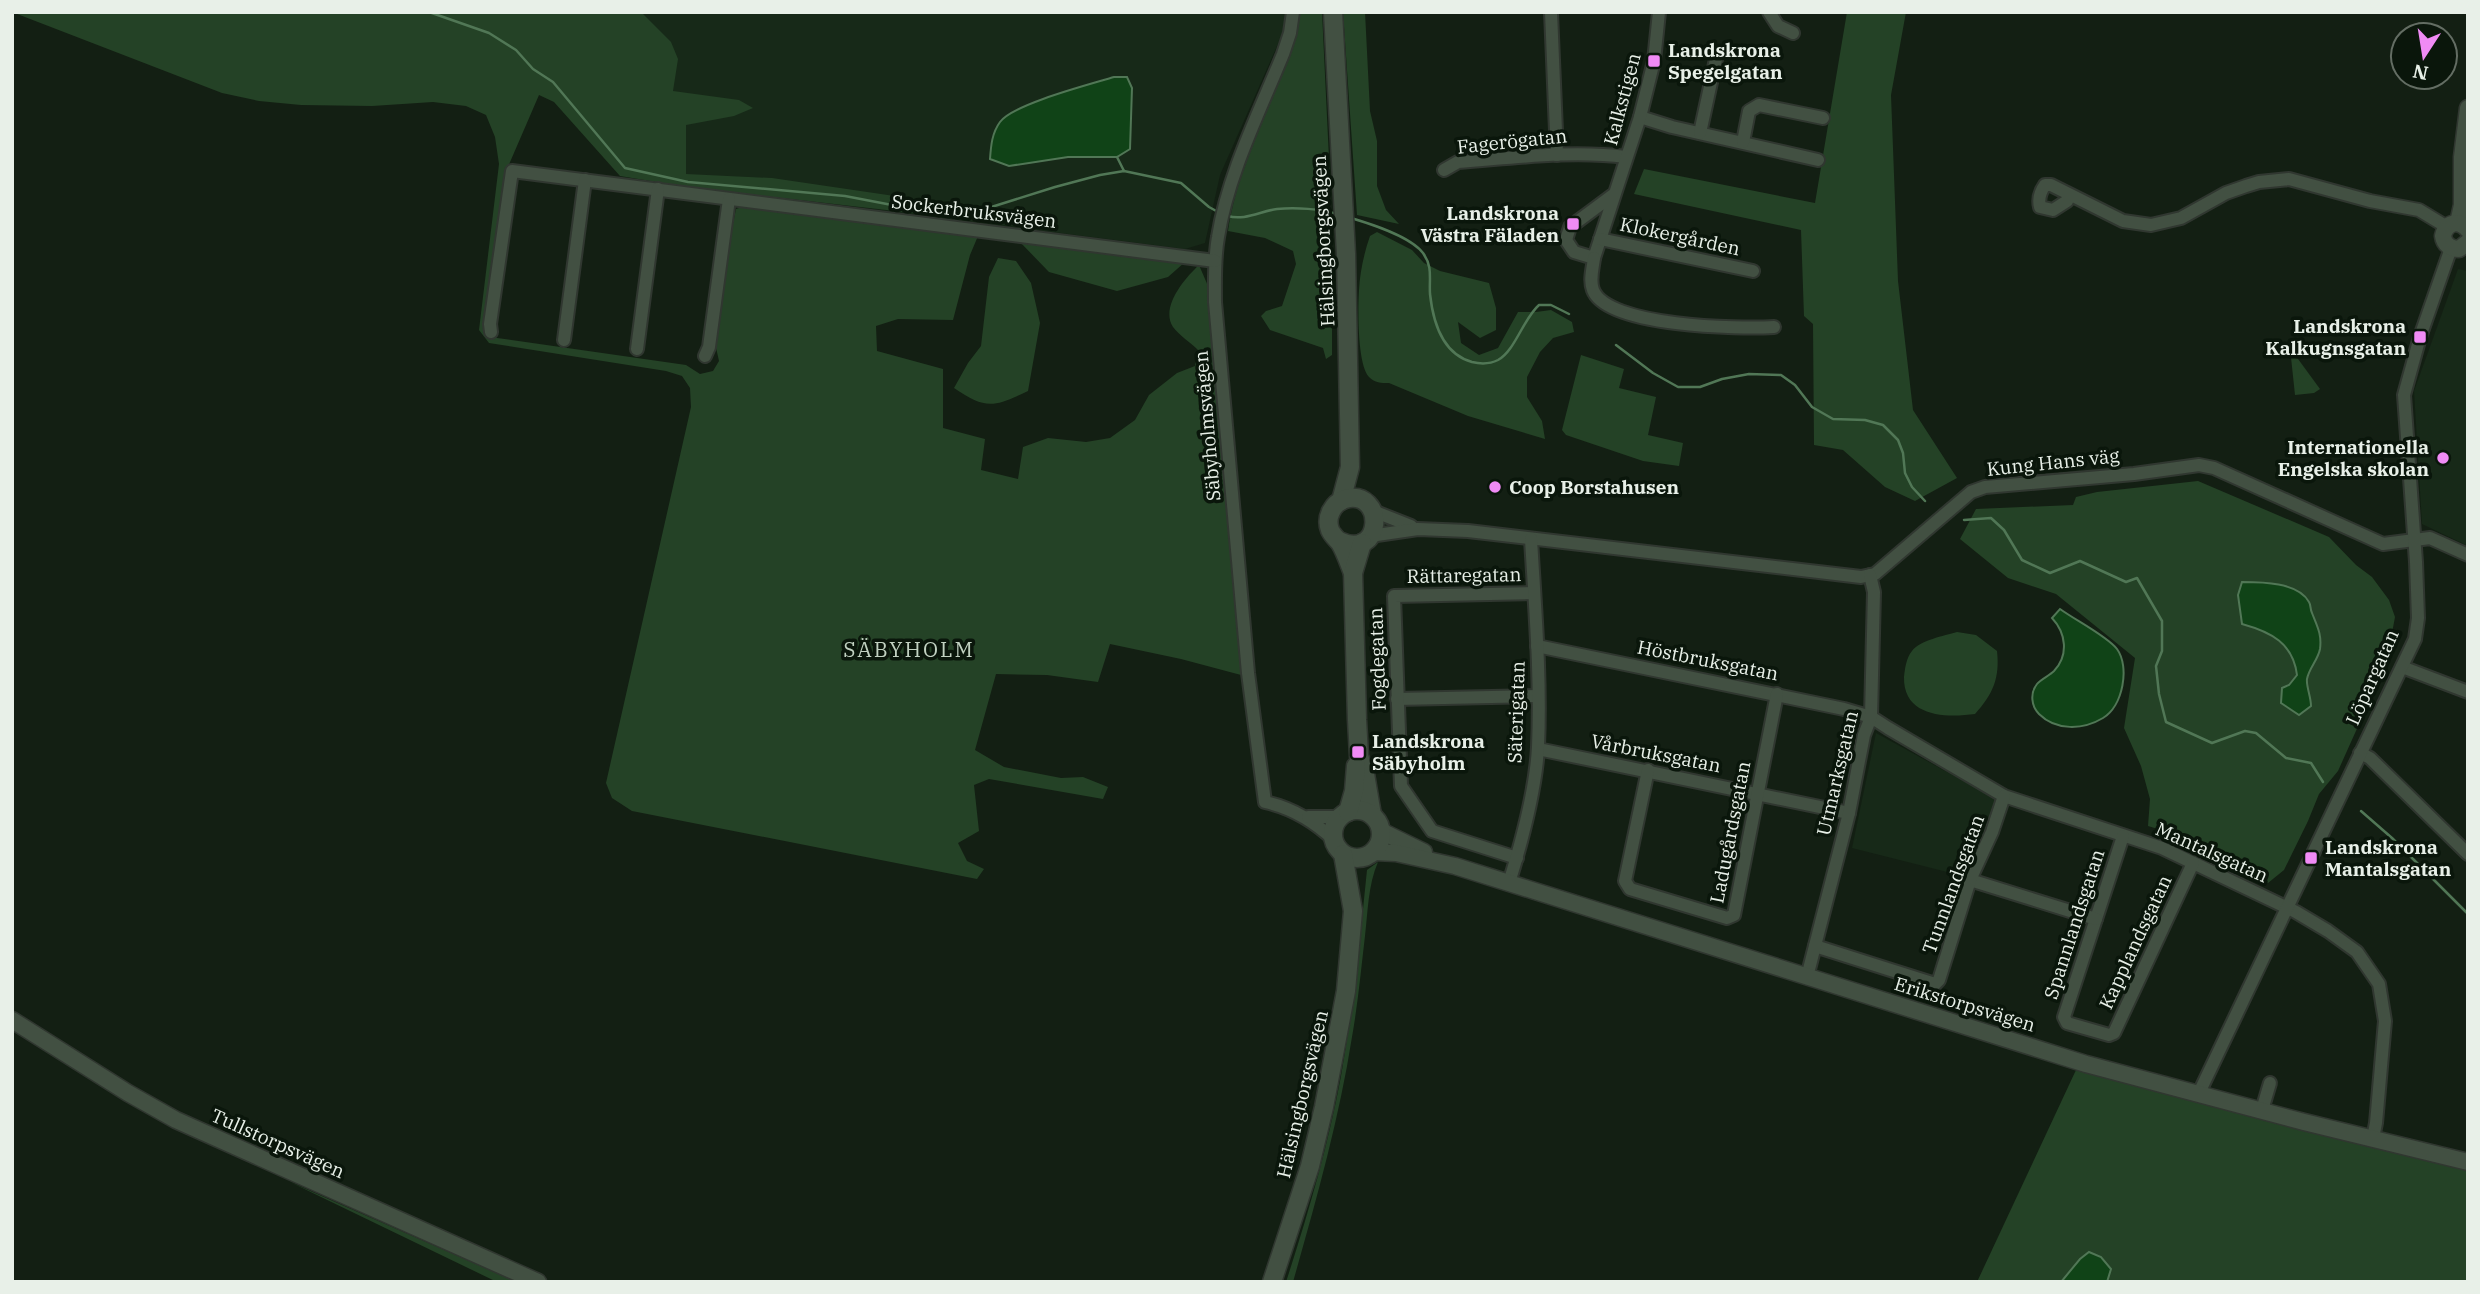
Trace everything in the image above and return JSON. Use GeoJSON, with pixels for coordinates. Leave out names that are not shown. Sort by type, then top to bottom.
{"type":"FeatureCollection","features":[{"type":"Feature","properties":{"kind":"main road","name":"Hälsingborgsvägen"},"geometry":{"type":"LineString","coordinates":[[1333,12],[1346,254],[1350,467],[1340,501]]}},
{"type":"Feature","properties":{"kind":"main road","name":"Hälsingborgsvägen"},"geometry":{"type":"LineString","coordinates":[[1350,467],[1367,505]]}},
{"type":"Feature","properties":{"kind":"main road"},"geometry":{"type":"LineString","coordinates":[[1353,573],[1375,523],[1367,505],[1351,498],[1340,501],[1332,509],[1328,521],[1353,573],[1359,756],[1380,842],[1370,854],[1354,858],[1339,847],[1335,825],[1345,814],[1354,791],[1354,774],[1359,756]]}},
{"type":"Feature","properties":{"kind":"main road"},"geometry":{"type":"LineString","coordinates":[[1339,541],[1350,545],[1366,539]]}},
{"type":"Feature","properties":{"kind":"main road"},"geometry":{"type":"LineString","coordinates":[[1345,814],[1360,811],[1377,823]]}},
{"type":"Feature","properties":{"kind":"main road","name":"Hälsingborgsvägen"},"geometry":{"type":"LineString","coordinates":[[1339,847],[1353,911]]}},
{"type":"Feature","properties":{"kind":"main road","name":"Hälsingborgsvägen"},"geometry":{"type":"LineString","coordinates":[[1272,1282],[1310,1166],[1324,1107],[1346,991],[1353,911],[1370,854]]}},
{"type":"Feature","properties":{"kind":"street","name":"Säbyholmsvägen"},"geometry":{"type":"LineString","coordinates":[[1293,12],[1283,54],[1231,182],[1218,236],[1215,302],[1248,673],[1265,803],[1307,817],[1339,847]]}},
{"type":"Feature","properties":{"kind":"street"},"geometry":{"type":"LineString","coordinates":[[1551,12],[1558,155]]}},
{"type":"Feature","properties":{"kind":"street","name":"Kalkstigen"},"geometry":{"type":"LineString","coordinates":[[1660,12],[1654,61],[1640,117],[1594,258],[1592,289],[1598,298],[1615,309],[1682,325],[1714,328],[1774,327]]}},
{"type":"Feature","properties":{"kind":"street"},"geometry":{"type":"LineString","coordinates":[[1769,12],[1778,26],[1793,33]]}},
{"type":"Feature","properties":{"kind":"street"},"geometry":{"type":"LineString","coordinates":[[1700,133],[1716,59]]}},
{"type":"Feature","properties":{"kind":"street"},"geometry":{"type":"LineString","coordinates":[[1743,142],[1749,111],[1759,105],[1823,118]]}},
{"type":"Feature","properties":{"kind":"street","name":"Löpargatan"},"geometry":{"type":"LineString","coordinates":[[2199,1093],[2402,667],[2417,627],[2414,539],[2403,395],[2420,337],[2461,237],[2462,157],[2468,108]]}},
{"type":"Feature","properties":{"kind":"street"},"geometry":{"type":"LineString","coordinates":[[1640,117],[1818,160]]}},
{"type":"Feature","properties":{"kind":"street","name":"Fagerögatan"},"geometry":{"type":"LineString","coordinates":[[1444,170],[1458,162],[1600,153],[1626,157]]}},
{"type":"Feature","properties":{"kind":"street","name":"Sockerbruksvägen"},"geometry":{"type":"LineString","coordinates":[[492,332],[490,324],[512,171],[1215,261]]}},
{"type":"Feature","properties":{"kind":"street"},"geometry":{"type":"LineString","coordinates":[[2069,195],[2123,221],[2151,225],[2181,218],[2226,193],[2246,186],[2289,179],[2370,201],[2419,210],[2461,237]]}},
{"type":"Feature","properties":{"kind":"street"},"geometry":{"type":"LineString","coordinates":[[564,340],[585,180]]}},
{"type":"Feature","properties":{"kind":"street"},"geometry":{"type":"LineString","coordinates":[[637,349],[657,189]]}},
{"type":"Feature","properties":{"kind":"street"},"geometry":{"type":"LineString","coordinates":[[1594,258],[1570,250],[1566,244],[1567,231],[1613,195]]}},
{"type":"Feature","properties":{"kind":"street"},"geometry":{"type":"LineString","coordinates":[[705,356],[709,347],[729,199]]}},
{"type":"Feature","properties":{"kind":"street","name":"Klokergården"},"geometry":{"type":"LineString","coordinates":[[1600,239],[1753,271]]}},
{"type":"Feature","properties":{"kind":"street","name":"Kung Hans väg"},"geometry":{"type":"LineString","coordinates":[[1870,575],[1978,489],[2199,465],[2214,468],[2383,544],[2430,538],[2468,555]]}},
{"type":"Feature","properties":{"kind":"street"},"geometry":{"type":"LineString","coordinates":[[1367,505],[1418,529]]}},
{"type":"Feature","properties":{"kind":"street"},"geometry":{"type":"LineString","coordinates":[[1366,539],[1418,529],[1468,531],[1861,577],[1870,575]]}},
{"type":"Feature","properties":{"kind":"street","name":"Säterigatan"},"geometry":{"type":"LineString","coordinates":[[1509,883],[1517,858],[1538,749],[1537,646],[1531,539]]}},
{"type":"Feature","properties":{"kind":"street","name":"Utmarksgatan"},"geometry":{"type":"LineString","coordinates":[[1807,977],[1849,813],[1864,735],[1871,717],[1874,592],[1870,575]]}},
{"type":"Feature","properties":{"kind":"street","name":"Rättaregatan"},"geometry":{"type":"LineString","coordinates":[[1394,596],[1534,593]]}},
{"type":"Feature","properties":{"kind":"street","name":"Fogdegatan"},"geometry":{"type":"LineString","coordinates":[[1394,596],[1400,783],[1432,831],[1517,858]]}},
{"type":"Feature","properties":{"kind":"street","name":"Höstbruksgatan"},"geometry":{"type":"LineString","coordinates":[[1537,646],[1777,694],[1871,717]]}},
{"type":"Feature","properties":{"kind":"street"},"geometry":{"type":"LineString","coordinates":[[2402,667],[2468,692]]}},
{"type":"Feature","properties":{"kind":"street","name":"Ladugårdsgatan"},"geometry":{"type":"LineString","coordinates":[[1648,770],[1625,881],[1630,889],[1727,918],[1734,915],[1777,694]]}},
{"type":"Feature","properties":{"kind":"street"},"geometry":{"type":"LineString","coordinates":[[1397,699],[1537,696]]}},
{"type":"Feature","properties":{"kind":"street","name":"Mantalsgatan"},"geometry":{"type":"LineString","coordinates":[[1871,717],[2004,796],[2162,848],[2288,908],[2328,931],[2357,952],[2379,984],[2385,1021],[2373,1138]]}},
{"type":"Feature","properties":{"kind":"street","name":"Vårbruksgatan"},"geometry":{"type":"LineString","coordinates":[[1538,749],[1849,813]]}},
{"type":"Feature","properties":{"kind":"street"},"geometry":{"type":"LineString","coordinates":[[2360,753],[2370,758],[2468,855]]}},
{"type":"Feature","properties":{"kind":"street","name":"Tunnlandsgatan"},"geometry":{"type":"LineString","coordinates":[[1815,946],[1935,984],[1939,980],[1970,880],[1992,832],[2004,796]]}},
{"type":"Feature","properties":{"kind":"street","name":"Säbyholmsvägen"},"geometry":{"type":"LineString","coordinates":[[1307,817],[1345,814]]}},
{"type":"Feature","properties":{"kind":"street","name":"Erikstorpsvägen"},"geometry":{"type":"LineString","coordinates":[[1377,823],[1455,866]]}},
{"type":"Feature","properties":{"kind":"street","name":"Spannlandsgatan"},"geometry":{"type":"LineString","coordinates":[[2109,1035],[2067,1023],[2064,1017],[2123,836]]}},
{"type":"Feature","properties":{"kind":"street","name":"Erikstorpsvägen"},"geometry":{"type":"LineString","coordinates":[[1370,854],[1396,853],[1455,866],[2086,1064],[2262,1111],[2468,1161]]}},
{"type":"Feature","properties":{"kind":"street","name":"Kapplandsgatan"},"geometry":{"type":"LineString","coordinates":[[2109,1035],[2114,1033],[2193,863]]}},
{"type":"Feature","properties":{"kind":"street"},"geometry":{"type":"LineString","coordinates":[[1970,880],[2096,919]]}},
{"type":"Feature","properties":{"kind":"street","name":"Tullstorpsvägen"},"geometry":{"type":"LineString","coordinates":[[12,1020],[128,1093],[176,1119],[538,1282]]}},
{"type":"Feature","properties":{"kind":"street"},"geometry":{"type":"LineString","coordinates":[[2262,1111],[2270,1083]]}},
{"type":"Feature","properties":{"kind":"shaded area"},"geometry":{"type":"Polygon","coordinates":[[[12,12],[641,12],[671,42],[678,59],[673,91],[739,100],[753,108],[734,116],[686,125],[686,174],[772,178],[942,203],[948,207],[948,217],[693,188],[620,176],[554,102],[539,95],[507,169],[484,329],[490,337],[686,365],[700,374],[713,371],[719,361],[715,343],[724,267],[736,209],[742,207],[953,230],[978,236],[970,255],[953,320],[898,319],[876,326],[877,351],[943,369],[943,428],[985,439],[981,470],[1018,479],[1023,447],[1048,438],[1086,442],[1110,438],[1135,420],[1149,395],[1177,373],[1195,366],[1198,350],[1173,327],[1170,311],[1181,285],[1199,265],[1208,286],[1241,675],[1110,644],[1098,682],[1047,675],[996,674],[975,750],[1004,767],[1061,778],[1083,777],[1108,787],[1103,799],[989,779],[974,785],[979,831],[958,843],[967,861],[984,869],[977,879],[632,811],[612,798],[606,783],[691,407],[690,388],[682,376],[666,371],[489,343],[479,330],[499,164],[495,137],[486,115],[466,106],[433,102],[372,106],[301,105],[259,101],[222,93],[12,12]]]}},
{"type":"Feature","properties":{"kind":"shaded area"},"geometry":{"type":"Polygon","coordinates":[[[627,12],[1285,12],[1285,28],[1220,175],[1205,243],[1185,249],[662,182],[627,12]]]}},
{"type":"Feature","properties":{"kind":"shaded area"},"geometry":{"type":"Polygon","coordinates":[[[1300,12],[1322,12],[1330,180],[1327,183],[1329,199],[1320,206],[1319,230],[1332,246],[1332,355],[1326,359],[1323,348],[1270,330],[1261,316],[1266,311],[1282,306],[1296,264],[1293,251],[1265,238],[1228,231],[1242,175],[1284,67],[1300,12]]]}},
{"type":"Feature","properties":{"kind":"shaded area"},"geometry":{"type":"Polygon","coordinates":[[[1343,12],[1365,12],[1370,111],[1377,141],[1377,186],[1386,210],[1399,224],[1357,215],[1343,12]]]}},
{"type":"Feature","properties":{"kind":"shaded area"},"geometry":{"type":"Polygon","coordinates":[[[1847,12],[1906,12],[1891,95],[1898,281],[1913,410],[1957,478],[1915,501],[1885,487],[1843,450],[1814,445],[1813,324],[1804,316],[1801,230],[1634,194],[1644,169],[1815,203],[1847,12]]]}},
{"type":"Feature","properties":{"kind":"shaded area"},"geometry":{"type":"Polygon","coordinates":[[[1114,77],[1127,77],[1132,88],[1130,149],[1117,157],[1068,157],[1009,166],[990,159],[995,130],[1008,115],[1053,95],[1114,77]]]}},
{"type":"Feature","properties":{"kind":"shaded area"},"geometry":{"type":"Polygon","coordinates":[[[1377,232],[1412,250],[1424,263],[1440,271],[1489,283],[1496,308],[1496,330],[1480,338],[1458,322],[1461,343],[1479,355],[1498,348],[1518,312],[1551,310],[1572,322],[1574,332],[1553,338],[1540,352],[1527,377],[1527,397],[1542,421],[1545,439],[1468,416],[1369,377],[1360,349],[1359,290],[1368,242],[1370,236],[1377,232]]]}},
{"type":"Feature","properties":{"kind":"shaded area"},"geometry":{"type":"Polygon","coordinates":[[[1020,242],[1185,262],[1168,277],[1117,291],[1049,272],[1020,242]]]}},
{"type":"Feature","properties":{"kind":"shaded area"},"geometry":{"type":"Polygon","coordinates":[[[998,258],[1016,261],[1031,283],[1040,323],[1028,391],[990,404],[974,400],[954,388],[981,346],[989,277],[998,258]]]}},
{"type":"Feature","properties":{"kind":"shaded area","name":"Internationella Engelska skolan"},"geometry":{"type":"Polygon","coordinates":[[[2458,269],[2468,271],[2468,546],[2422,524],[2414,391],[2458,269]]]}},
{"type":"Feature","properties":{"kind":"shaded area"},"geometry":{"type":"Polygon","coordinates":[[[2290,348],[2320,389],[2314,393],[2295,395],[2290,348]]]}},
{"type":"Feature","properties":{"kind":"shaded area"},"geometry":{"type":"Polygon","coordinates":[[[1581,355],[1624,369],[1619,388],[1656,397],[1648,435],[1683,443],[1679,466],[1643,461],[1566,435],[1562,430],[1581,355]]]}},
{"type":"Feature","properties":{"kind":"shaded area"},"geometry":{"type":"Polygon","coordinates":[[[2198,481],[2329,537],[2356,565],[2372,577],[2389,600],[2395,617],[2392,633],[2371,666],[2364,713],[2338,771],[2319,794],[2284,870],[2268,883],[2246,876],[2219,859],[2217,847],[2148,826],[2150,799],[2141,766],[2124,728],[2135,658],[2056,594],[2008,578],[1960,539],[1976,509],[2073,505],[2076,497],[2097,492],[2198,481]]]}},
{"type":"Feature","properties":{"kind":"shaded area"},"geometry":{"type":"Polygon","coordinates":[[[2242,582],[2288,587],[2304,595],[2310,603],[2320,634],[2320,649],[2307,679],[2311,706],[2299,715],[2281,703],[2282,688],[2289,685],[2297,675],[2291,655],[2279,640],[2242,624],[2238,595],[2242,582]]]}},
{"type":"Feature","properties":{"kind":"shaded area"},"geometry":{"type":"Polygon","coordinates":[[[2060,609],[2112,644],[2121,657],[2124,676],[2120,696],[2110,712],[2087,725],[2061,726],[2046,720],[2036,711],[2032,699],[2037,684],[2054,671],[2062,658],[2063,637],[2052,618],[2060,609]]]}},
{"type":"Feature","properties":{"kind":"shaded area"},"geometry":{"type":"Polygon","coordinates":[[[1957,632],[1976,635],[1997,651],[1994,685],[1975,714],[1952,716],[1928,712],[1911,700],[1906,690],[1904,677],[1907,660],[1912,651],[1921,644],[1957,632]]]}},
{"type":"Feature","properties":{"kind":"shaded area"},"geometry":{"type":"Polygon","coordinates":[[[1876,733],[1998,800],[1967,877],[1852,848],[1876,733]]]}},
{"type":"Feature","properties":{"kind":"shaded area"},"geometry":{"type":"Polygon","coordinates":[[[1378,862],[1370,889],[1356,1012],[1341,1099],[1293,1282],[1286,1282],[1317,1180],[1336,1102],[1353,999],[1367,870],[1378,862]]]}},
{"type":"Feature","properties":{"kind":"shaded area"},"geometry":{"type":"Polygon","coordinates":[[[2076,1070],[2468,1170],[2468,1282],[1977,1282],[2076,1070]]]}},
{"type":"Feature","properties":{"kind":"shaded area"},"geometry":{"type":"Polygon","coordinates":[[[290,1182],[517,1282],[497,1282],[290,1182]]]}},
{"type":"Feature","properties":{"kind":"shaded area"},"geometry":{"type":"Polygon","coordinates":[[[2089,1252],[2101,1257],[2111,1269],[2107,1282],[2061,1282],[2080,1259],[2089,1252]]]}},
{"type":"Feature","properties":{"kind":"waterway"},"geometry":{"type":"LineString","coordinates":[[429,12],[489,33],[516,50],[533,69],[553,82],[625,168],[688,182],[845,196],[939,214],[968,213],[1055,187],[1124,171],[1181,183],[1218,212]]}},
{"type":"Feature","properties":{"kind":"waterway"},"geometry":{"type":"LineString","coordinates":[[1117,157],[1124,171]]}},
{"type":"Feature","properties":{"kind":"waterway"},"geometry":{"type":"LineString","coordinates":[[1228,216],[1240,217],[1292,208],[1338,214]]}},
{"type":"Feature","properties":{"kind":"waterway"},"geometry":{"type":"LineString","coordinates":[[1351,218],[1400,236],[1423,253],[1429,268],[1430,294],[1437,326],[1447,344],[1462,358],[1482,363],[1504,356],[1539,305],[1551,305],[1569,314]]}},
{"type":"Feature","properties":{"kind":"waterway"},"geometry":{"type":"LineString","coordinates":[[1616,345],[1653,373],[1678,387],[1700,387],[1749,374],[1781,375],[1795,385],[1812,407],[1833,419],[1865,420],[1883,425],[1898,440],[1903,453],[1905,473],[1912,487],[1925,501]]}},
{"type":"Feature","properties":{"kind":"waterway"},"geometry":{"type":"LineString","coordinates":[[1964,520],[1991,518],[2004,530],[2022,560],[2050,573],[2080,561],[2126,582],[2137,578],[2162,621],[2162,651],[2156,666],[2166,722],[2212,743],[2245,731],[2256,733],[2286,758],[2311,763],[2323,782]]}},
{"type":"Feature","properties":{"kind":"waterway"},"geometry":{"type":"LineString","coordinates":[[2361,811],[2468,914]]}},
{"type":"Feature","properties":{"kind":"place","name":"Landskrona Spegelgatan"},"geometry":{"type":"Point","coordinates":[1654,61]}},
{"type":"Feature","properties":{"kind":"place","name":"Landskrona Västra Fäladen"},"geometry":{"type":"Point","coordinates":[1573,224]}},
{"type":"Feature","properties":{"kind":"place","name":"Landskrona Kalkugnsgatan"},"geometry":{"type":"Point","coordinates":[2420,337]}},
{"type":"Feature","properties":{"kind":"place","name":"Internationella Engelska skolan"},"geometry":{"type":"Point","coordinates":[2443,458]}},
{"type":"Feature","properties":{"kind":"place","name":"Coop Borstahusen"},"geometry":{"type":"Point","coordinates":[1495,487]}},
{"type":"Feature","properties":{"kind":"place","name":"Landskrona Säbyholm"},"geometry":{"type":"Point","coordinates":[1358,752]}},
{"type":"Feature","properties":{"kind":"place","name":"Landskrona Mantalsgatan"},"geometry":{"type":"Point","coordinates":[2311,858]}},
{"type":"Feature","properties":{"kind":"district","name":"SÄBYHOLM"},"geometry":{"type":"Point","coordinates":[909,649]}}]}
